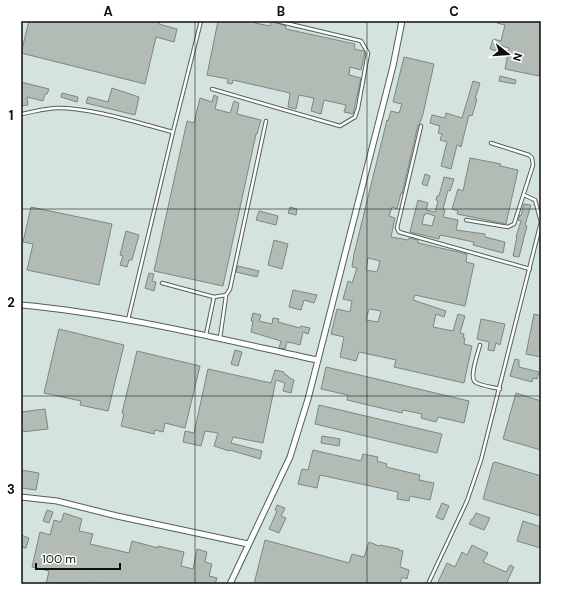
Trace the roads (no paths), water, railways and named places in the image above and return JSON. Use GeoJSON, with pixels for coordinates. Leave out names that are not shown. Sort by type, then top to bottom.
{"type":"FeatureCollection","features":[{"type":"Feature","properties":{"kind":"street"},"geometry":{"type":"LineString","coordinates":[[230,584],[290,457],[308,399],[383,104],[402,21]]}},
{"type":"Feature","properties":{"kind":"street"},"geometry":{"type":"LineString","coordinates":[[21,305],[128,320],[205,335],[317,360]]}},
{"type":"Feature","properties":{"kind":"street"},"geometry":{"type":"LineString","coordinates":[[21,497],[57,501],[117,516],[248,544]]}},
{"type":"Feature","properties":{"kind":"lane"},"geometry":{"type":"LineString","coordinates":[[128,320],[201,21]]}},
{"type":"Feature","properties":{"kind":"lane"},"geometry":{"type":"LineString","coordinates":[[212,89],[340,126],[354,117],[358,108],[368,53],[361,41],[277,21]]}},
{"type":"Feature","properties":{"kind":"lane"},"geometry":{"type":"LineString","coordinates":[[21,114],[56,108],[76,110],[109,116],[173,132]]}},
{"type":"Feature","properties":{"kind":"lane"},"geometry":{"type":"LineString","coordinates":[[220,339],[226,296],[230,289],[266,121]]}},
{"type":"Feature","properties":{"kind":"lane"},"geometry":{"type":"LineString","coordinates":[[421,126],[397,228],[399,232],[530,269]]}},
{"type":"Feature","properties":{"kind":"lane"},"geometry":{"type":"LineString","coordinates":[[466,220],[508,227],[514,224],[524,195],[533,165],[532,158],[529,155],[491,143]]}},
{"type":"Feature","properties":{"kind":"lane"},"geometry":{"type":"LineString","coordinates":[[428,584],[467,502],[482,460],[530,269],[541,222],[535,200],[524,195]]}},
{"type":"Feature","properties":{"kind":"lane"},"geometry":{"type":"LineString","coordinates":[[162,283],[214,297],[226,296]]}},
{"type":"Feature","properties":{"kind":"lane"},"geometry":{"type":"LineString","coordinates":[[205,335],[214,297]]}},
{"type":"Feature","properties":{"kind":"lane"},"geometry":{"type":"LineString","coordinates":[[480,345],[473,372],[473,379],[476,382],[500,388]]}}]}
